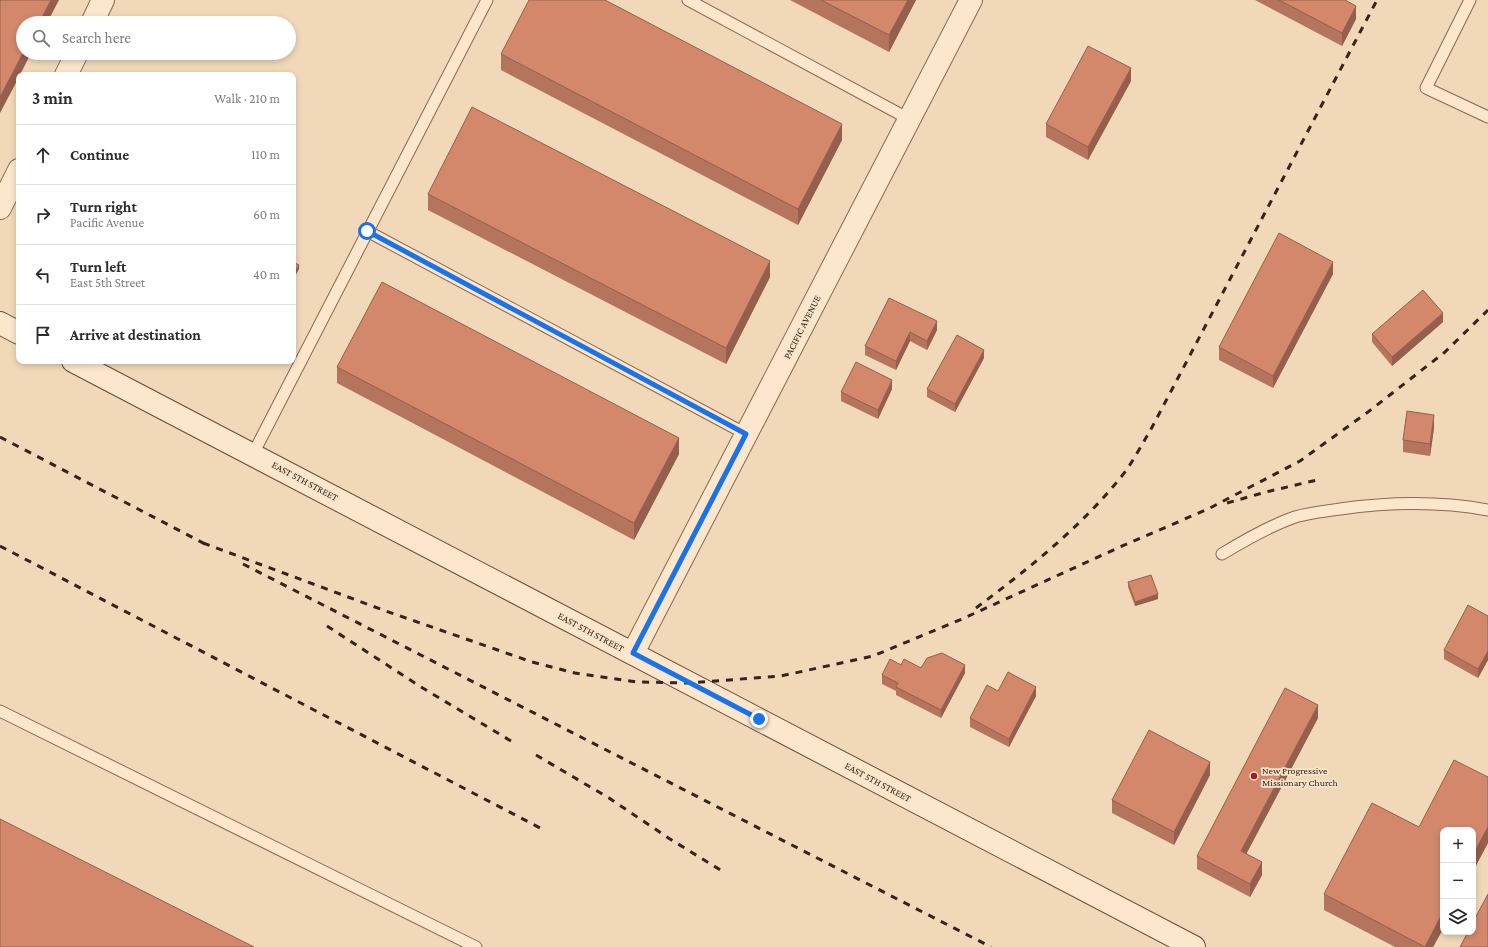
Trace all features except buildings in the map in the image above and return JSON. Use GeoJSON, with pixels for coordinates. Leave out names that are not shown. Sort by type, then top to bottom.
{"type":"FeatureCollection","features":[{"type":"Feature","properties":{"kind":"main road"},"geometry":{"type":"LineString","coordinates":[[95,16],[103,0]]}},
{"type":"Feature","properties":{"kind":"main road","name":"PACIFIC AVENUE"},"geometry":{"type":"LineString","coordinates":[[633,653],[971,0]]}},
{"type":"Feature","properties":{"kind":"main road"},"geometry":{"type":"LineString","coordinates":[[68,72],[74,60]]}},
{"type":"Feature","properties":{"kind":"main road"},"geometry":{"type":"LineString","coordinates":[[0,208],[16,176]]}},
{"type":"Feature","properties":{"kind":"main road"},"geometry":{"type":"LineString","coordinates":[[0,323],[16,331]]}},
{"type":"Feature","properties":{"kind":"main road","name":"EAST 5TH STREET"},"geometry":{"type":"LineString","coordinates":[[79,364],[1194,947]]}},
{"type":"Feature","properties":{"kind":"lane"},"geometry":{"type":"LineString","coordinates":[[253,454],[487,0]]}},
{"type":"Feature","properties":{"kind":"lane"},"geometry":{"type":"LineString","coordinates":[[688,0],[909,119]]}},
{"type":"Feature","properties":{"kind":"lane"},"geometry":{"type":"LineString","coordinates":[[1470,0],[1426,88],[1488,117]]}},
{"type":"Feature","properties":{"kind":"lane"},"geometry":{"type":"LineString","coordinates":[[367,231],[746,434]]}},
{"type":"Feature","properties":{"kind":"lane"},"geometry":{"type":"LineString","coordinates":[[1222,554],[1246,539],[1296,517],[1327,511],[1371,505],[1434,503],[1488,510]]}},
{"type":"Feature","properties":{"kind":"lane"},"geometry":{"type":"LineString","coordinates":[[0,711],[476,947]]}},
{"type":"Feature","properties":{"kind":"railway"},"geometry":{"type":"LineString","coordinates":[[976,608],[1034,563],[1071,531],[1105,496],[1129,467],[1149,433],[1377,0]]}},
{"type":"Feature","properties":{"kind":"railway"},"geometry":{"type":"LineString","coordinates":[[203,543],[383,610],[532,662],[575,673],[637,682],[689,683],[781,676],[873,656],[962,619],[1120,547],[1208,509],[1300,461],[1368,412],[1445,352],[1488,310]]}},
{"type":"Feature","properties":{"kind":"railway"},"geometry":{"type":"LineString","coordinates":[[0,437],[207,545]]}},
{"type":"Feature","properties":{"kind":"railway"},"geometry":{"type":"LineString","coordinates":[[1227,503],[1317,480]]}},
{"type":"Feature","properties":{"kind":"railway"},"geometry":{"type":"LineString","coordinates":[[0,546],[542,829]]}},
{"type":"Feature","properties":{"kind":"railway"},"geometry":{"type":"LineString","coordinates":[[243,564],[991,947]]}},
{"type":"Feature","properties":{"kind":"railway"},"geometry":{"type":"LineString","coordinates":[[327,626],[421,687],[516,744]]}},
{"type":"Feature","properties":{"kind":"railway"},"geometry":{"type":"LineString","coordinates":[[536,755],[609,798],[670,839],[722,871]]}},
{"type":"Feature","properties":{"kind":"place","name":"New Progressive Missionary Church"},"geometry":{"type":"Point","coordinates":[1254,776]}},
{"type":"Feature","properties":{"kind":"route"},"geometry":{"type":"LineString","coordinates":[[367,231],[746,434],[633,653],[759,719]]}}]}
